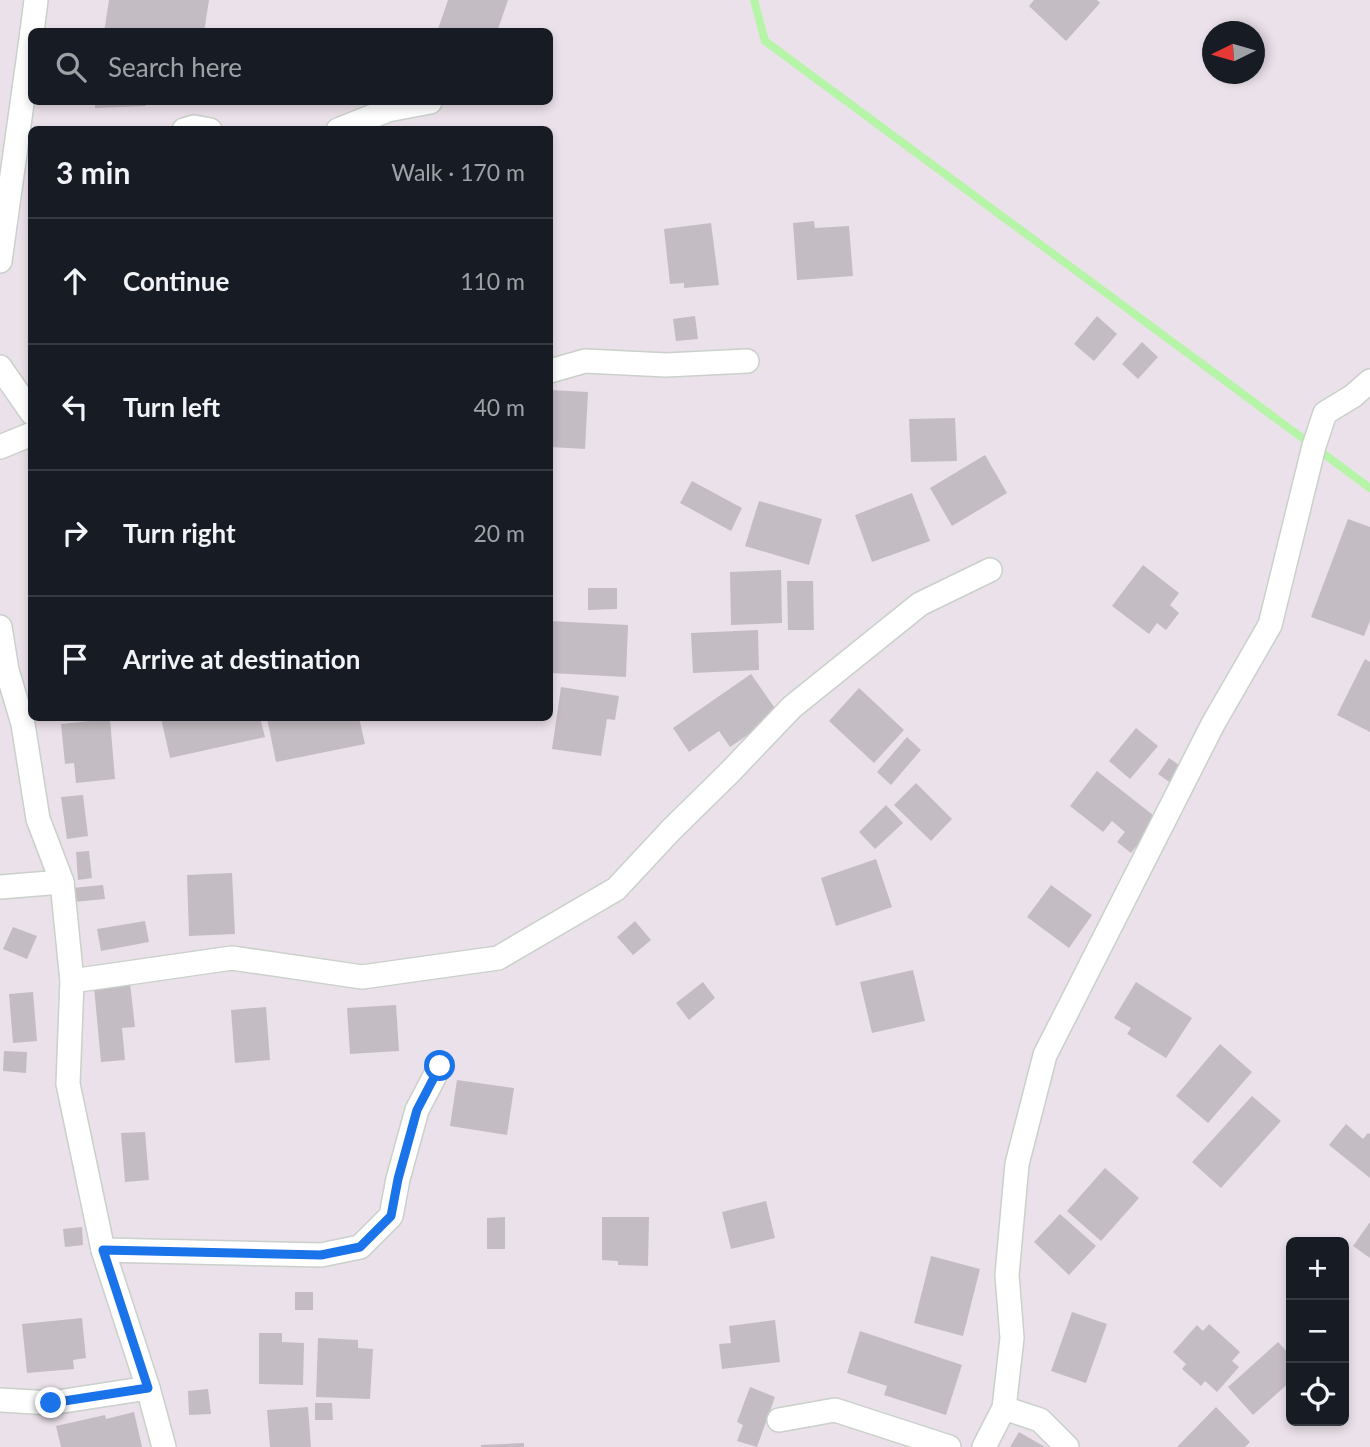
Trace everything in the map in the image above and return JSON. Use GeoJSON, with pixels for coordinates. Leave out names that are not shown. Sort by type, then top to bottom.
{"type":"FeatureCollection","features":[{"type":"Feature","properties":{"kind":"street"},"geometry":{"type":"LineString","coordinates":[[32,28],[36,0]]}},
{"type":"Feature","properties":{"kind":"street"},"geometry":{"type":"LineString","coordinates":[[0,261],[23,150],[28,84]]}},
{"type":"Feature","properties":{"kind":"street"},"geometry":{"type":"LineString","coordinates":[[348,126],[388,110],[414,105]]}},
{"type":"Feature","properties":{"kind":"street"},"geometry":{"type":"LineString","coordinates":[[553,370],[585,361],[666,365],[747,361]]}},
{"type":"Feature","properties":{"kind":"street"},"geometry":{"type":"LineString","coordinates":[[0,367],[28,407]]}},
{"type":"Feature","properties":{"kind":"street"},"geometry":{"type":"LineString","coordinates":[[984,1447],[1004,1408],[1012,1338],[1007,1275],[1017,1164],[1045,1055],[1213,724],[1270,625],[1314,446],[1325,413],[1353,396],[1370,381]]}},
{"type":"Feature","properties":{"kind":"street"},"geometry":{"type":"LineString","coordinates":[[0,447],[28,436]]}},
{"type":"Feature","properties":{"kind":"street"},"geometry":{"type":"LineString","coordinates":[[72,981],[232,958],[362,976],[498,958],[616,889],[792,707],[920,604],[990,569]]}},
{"type":"Feature","properties":{"kind":"street"},"geometry":{"type":"LineString","coordinates":[[0,627],[4,670],[23,724],[38,819],[62,883],[72,981],[68,1084],[103,1250],[148,1388],[164,1447]]}},
{"type":"Feature","properties":{"kind":"street"},"geometry":{"type":"LineString","coordinates":[[0,887],[62,883]]}},
{"type":"Feature","properties":{"kind":"street"},"geometry":{"type":"LineString","coordinates":[[103,1250],[321,1255],[360,1247],[391,1216],[417,1110],[440,1066]]}},
{"type":"Feature","properties":{"kind":"street"},"geometry":{"type":"LineString","coordinates":[[0,1400],[51,1403],[148,1388]]}},
{"type":"Feature","properties":{"kind":"street"},"geometry":{"type":"LineString","coordinates":[[1004,1408],[1040,1420],[1067,1447]]}},
{"type":"Feature","properties":{"kind":"street"},"geometry":{"type":"LineString","coordinates":[[779,1420],[835,1410],[949,1447]]}},
{"type":"Feature","properties":{"kind":"building"},"geometry":{"type":"Polygon","coordinates":[[[109,0],[209,0],[205,28],[105,28],[109,0]]]}},
{"type":"Feature","properties":{"kind":"building"},"geometry":{"type":"Polygon","coordinates":[[[448,0],[508,0],[498,28],[438,28],[448,0]]]}},
{"type":"Feature","properties":{"kind":"building"},"geometry":{"type":"Polygon","coordinates":[[[1034,0],[1097,0],[1100,3],[1066,41],[1029,6],[1034,0]]]}},
{"type":"Feature","properties":{"kind":"building"},"geometry":{"type":"Polygon","coordinates":[[[95,105],[146,105],[146,106],[95,108],[95,105]]]}},
{"type":"Feature","properties":{"kind":"building"},"geometry":{"type":"Polygon","coordinates":[[[814,221],[815,228],[849,226],[853,276],[797,280],[793,223],[814,221]]]}},
{"type":"Feature","properties":{"kind":"building"},"geometry":{"type":"Polygon","coordinates":[[[711,223],[719,285],[684,288],[684,283],[670,284],[664,229],[711,223]]]}},
{"type":"Feature","properties":{"kind":"building"},"geometry":{"type":"Polygon","coordinates":[[[695,316],[698,339],[676,341],[673,319],[695,316]]]}},
{"type":"Feature","properties":{"kind":"building"},"geometry":{"type":"Polygon","coordinates":[[[1097,316],[1117,334],[1094,361],[1074,344],[1097,316]]]}},
{"type":"Feature","properties":{"kind":"building"},"geometry":{"type":"Polygon","coordinates":[[[1142,342],[1158,357],[1138,379],[1122,364],[1142,342]]]}},
{"type":"Feature","properties":{"kind":"building"},"geometry":{"type":"Polygon","coordinates":[[[553,390],[588,392],[585,449],[553,447],[553,390]]]}},
{"type":"Feature","properties":{"kind":"building"},"geometry":{"type":"Polygon","coordinates":[[[955,418],[957,461],[911,462],[909,419],[955,418]]]}},
{"type":"Feature","properties":{"kind":"building"},"geometry":{"type":"Polygon","coordinates":[[[985,455],[1007,493],[952,526],[930,488],[985,455]]]}},
{"type":"Feature","properties":{"kind":"building"},"geometry":{"type":"Polygon","coordinates":[[[692,481],[742,508],[731,531],[680,503],[692,481]]]}},
{"type":"Feature","properties":{"kind":"building"},"geometry":{"type":"Polygon","coordinates":[[[912,493],[930,541],[872,562],[855,515],[912,493]]]}},
{"type":"Feature","properties":{"kind":"building"},"geometry":{"type":"Polygon","coordinates":[[[759,501],[822,519],[809,565],[745,546],[759,501]]]}},
{"type":"Feature","properties":{"kind":"building"},"geometry":{"type":"Polygon","coordinates":[[[1348,519],[1370,527],[1370,621],[1364,636],[1311,617],[1348,519]]]}},
{"type":"Feature","properties":{"kind":"building"},"geometry":{"type":"Polygon","coordinates":[[[1143,565],[1179,593],[1170,605],[1179,613],[1166,630],[1157,623],[1149,634],[1112,606],[1143,565]]]}},
{"type":"Feature","properties":{"kind":"building"},"geometry":{"type":"Polygon","coordinates":[[[781,570],[782,623],[731,625],[730,572],[781,570]]]}},
{"type":"Feature","properties":{"kind":"building"},"geometry":{"type":"Polygon","coordinates":[[[787,581],[813,581],[814,630],[788,630],[787,581]]]}},
{"type":"Feature","properties":{"kind":"building"},"geometry":{"type":"Polygon","coordinates":[[[588,588],[617,588],[617,609],[588,610],[588,588]]]}},
{"type":"Feature","properties":{"kind":"building"},"geometry":{"type":"Polygon","coordinates":[[[553,621],[628,625],[626,677],[553,673],[553,621]]]}},
{"type":"Feature","properties":{"kind":"building"},"geometry":{"type":"Polygon","coordinates":[[[758,630],[759,670],[693,673],[691,633],[758,630]]]}},
{"type":"Feature","properties":{"kind":"building"},"geometry":{"type":"Polygon","coordinates":[[[1365,659],[1370,662],[1370,732],[1337,715],[1365,659]]]}},
{"type":"Feature","properties":{"kind":"building"},"geometry":{"type":"Polygon","coordinates":[[[751,674],[779,714],[730,747],[719,731],[689,752],[673,728],[751,674]]]}},
{"type":"Feature","properties":{"kind":"building"},"geometry":{"type":"Polygon","coordinates":[[[561,687],[619,696],[615,720],[607,719],[601,756],[552,749],[561,687]]]}},
{"type":"Feature","properties":{"kind":"building"},"geometry":{"type":"Polygon","coordinates":[[[859,688],[904,730],[874,763],[829,721],[859,688]]]}},
{"type":"Feature","properties":{"kind":"building"},"geometry":{"type":"Polygon","coordinates":[[[110,721],[115,779],[76,783],[74,763],[65,764],[61,724],[110,721]]]}},
{"type":"Feature","properties":{"kind":"building"},"geometry":{"type":"Polygon","coordinates":[[[162,721],[261,721],[265,737],[170,758],[162,721]]]}},
{"type":"Feature","properties":{"kind":"building"},"geometry":{"type":"Polygon","coordinates":[[[268,721],[360,721],[365,744],[276,762],[268,721]]]}},
{"type":"Feature","properties":{"kind":"building"},"geometry":{"type":"Polygon","coordinates":[[[1136,728],[1158,746],[1130,779],[1109,761],[1136,728]]]}},
{"type":"Feature","properties":{"kind":"building"},"geometry":{"type":"Polygon","coordinates":[[[907,737],[921,750],[891,785],[877,772],[907,737]]]}},
{"type":"Feature","properties":{"kind":"building"},"geometry":{"type":"Polygon","coordinates":[[[1169,758],[1186,770],[1175,786],[1158,774],[1169,758]]]}},
{"type":"Feature","properties":{"kind":"building"},"geometry":{"type":"Polygon","coordinates":[[[1097,771],[1158,819],[1131,853],[1117,842],[1125,832],[1112,821],[1103,832],[1070,806],[1097,771]]]}},
{"type":"Feature","properties":{"kind":"building"},"geometry":{"type":"Polygon","coordinates":[[[916,783],[952,819],[931,841],[894,805],[916,783]]]}},
{"type":"Feature","properties":{"kind":"building"},"geometry":{"type":"Polygon","coordinates":[[[83,795],[88,836],[67,839],[61,797],[83,795]]]}},
{"type":"Feature","properties":{"kind":"building"},"geometry":{"type":"Polygon","coordinates":[[[886,805],[903,823],[875,849],[859,832],[886,805]]]}},
{"type":"Feature","properties":{"kind":"building"},"geometry":{"type":"Polygon","coordinates":[[[89,851],[92,878],[78,880],[76,852],[89,851]]]}},
{"type":"Feature","properties":{"kind":"building"},"geometry":{"type":"Polygon","coordinates":[[[876,859],[892,907],[836,926],[821,878],[876,859]]]}},
{"type":"Feature","properties":{"kind":"building"},"geometry":{"type":"Polygon","coordinates":[[[232,873],[235,934],[189,936],[187,875],[232,873]]]}},
{"type":"Feature","properties":{"kind":"building"},"geometry":{"type":"Polygon","coordinates":[[[103,885],[105,899],[73,902],[72,888],[103,885]]]}},
{"type":"Feature","properties":{"kind":"building"},"geometry":{"type":"Polygon","coordinates":[[[1051,885],[1092,915],[1069,948],[1027,917],[1051,885]]]}},
{"type":"Feature","properties":{"kind":"building"},"geometry":{"type":"Polygon","coordinates":[[[145,921],[149,942],[101,951],[97,929],[145,921]]]}},
{"type":"Feature","properties":{"kind":"building"},"geometry":{"type":"Polygon","coordinates":[[[635,921],[651,940],[633,955],[617,937],[635,921]]]}},
{"type":"Feature","properties":{"kind":"building"},"geometry":{"type":"Polygon","coordinates":[[[13,927],[37,936],[27,959],[3,949],[13,927]]]}},
{"type":"Feature","properties":{"kind":"building"},"geometry":{"type":"Polygon","coordinates":[[[913,970],[925,1021],[872,1033],[860,982],[913,970]]]}},
{"type":"Feature","properties":{"kind":"building"},"geometry":{"type":"Polygon","coordinates":[[[703,982],[715,998],[689,1020],[676,1003],[703,982]]]}},
{"type":"Feature","properties":{"kind":"building"},"geometry":{"type":"Polygon","coordinates":[[[1136,982],[1192,1018],[1166,1058],[1127,1034],[1131,1028],[1114,1018],[1136,982]]]}},
{"type":"Feature","properties":{"kind":"building"},"geometry":{"type":"Polygon","coordinates":[[[130,983],[135,1027],[122,1028],[125,1060],[101,1062],[94,987],[130,983]]]}},
{"type":"Feature","properties":{"kind":"building"},"geometry":{"type":"Polygon","coordinates":[[[33,992],[37,1041],[13,1043],[9,994],[33,992]]]}},
{"type":"Feature","properties":{"kind":"building"},"geometry":{"type":"Polygon","coordinates":[[[396,1005],[399,1051],[350,1054],[347,1008],[396,1005]]]}},
{"type":"Feature","properties":{"kind":"building"},"geometry":{"type":"Polygon","coordinates":[[[266,1007],[270,1060],[235,1063],[231,1010],[266,1007]]]}},
{"type":"Feature","properties":{"kind":"building"},"geometry":{"type":"Polygon","coordinates":[[[1220,1044],[1252,1072],[1208,1123],[1176,1096],[1220,1044]]]}},
{"type":"Feature","properties":{"kind":"building"},"geometry":{"type":"Polygon","coordinates":[[[4,1051],[27,1052],[26,1073],[3,1071],[4,1051]]]}},
{"type":"Feature","properties":{"kind":"building"},"geometry":{"type":"Polygon","coordinates":[[[457,1080],[514,1088],[507,1135],[450,1126],[457,1080]]]}},
{"type":"Feature","properties":{"kind":"building"},"geometry":{"type":"Polygon","coordinates":[[[1252,1096],[1281,1121],[1221,1188],[1192,1162],[1252,1096]]]}},
{"type":"Feature","properties":{"kind":"building"},"geometry":{"type":"Polygon","coordinates":[[[1346,1124],[1363,1139],[1370,1134],[1370,1178],[1329,1145],[1346,1124]]]}},
{"type":"Feature","properties":{"kind":"building"},"geometry":{"type":"Polygon","coordinates":[[[145,1132],[149,1180],[125,1182],[121,1133],[145,1132]]]}},
{"type":"Feature","properties":{"kind":"building"},"geometry":{"type":"Polygon","coordinates":[[[1105,1168],[1139,1198],[1101,1241],[1067,1211],[1105,1168]]]}},
{"type":"Feature","properties":{"kind":"building"},"geometry":{"type":"Polygon","coordinates":[[[766,1201],[775,1238],[731,1249],[722,1212],[766,1201]]]}},
{"type":"Feature","properties":{"kind":"building"},"geometry":{"type":"Polygon","coordinates":[[[1060,1214],[1096,1246],[1069,1275],[1034,1242],[1060,1214]]]}},
{"type":"Feature","properties":{"kind":"building"},"geometry":{"type":"Polygon","coordinates":[[[505,1217],[505,1249],[487,1249],[487,1218],[505,1217]]]}},
{"type":"Feature","properties":{"kind":"building"},"geometry":{"type":"Polygon","coordinates":[[[602,1217],[649,1217],[648,1266],[618,1265],[618,1261],[602,1260],[602,1217]]]}},
{"type":"Feature","properties":{"kind":"building"},"geometry":{"type":"Polygon","coordinates":[[[1370,1222],[1370,1258],[1353,1246],[1370,1222]]]}},
{"type":"Feature","properties":{"kind":"building"},"geometry":{"type":"Polygon","coordinates":[[[82,1227],[83,1245],[65,1247],[63,1229],[82,1227]]]}},
{"type":"Feature","properties":{"kind":"building"},"geometry":{"type":"Polygon","coordinates":[[[931,1256],[980,1269],[963,1336],[914,1323],[931,1256]]]}},
{"type":"Feature","properties":{"kind":"building"},"geometry":{"type":"Polygon","coordinates":[[[295,1292],[313,1292],[313,1310],[295,1310],[295,1292]]]}},
{"type":"Feature","properties":{"kind":"building"},"geometry":{"type":"Polygon","coordinates":[[[1072,1312],[1107,1324],[1086,1383],[1051,1371],[1072,1312]]]}},
{"type":"Feature","properties":{"kind":"building"},"geometry":{"type":"Polygon","coordinates":[[[82,1318],[86,1358],[73,1360],[74,1369],[27,1373],[22,1324],[82,1318]]]}},
{"type":"Feature","properties":{"kind":"building"},"geometry":{"type":"Polygon","coordinates":[[[775,1320],[780,1362],[722,1369],[719,1344],[731,1343],[729,1326],[775,1320]]]}},
{"type":"Feature","properties":{"kind":"building"},"geometry":{"type":"Polygon","coordinates":[[[1209,1324],[1240,1352],[1232,1361],[1239,1367],[1217,1392],[1205,1381],[1201,1386],[1182,1369],[1186,1364],[1173,1352],[1197,1325],[1203,1331],[1209,1324]]]}},
{"type":"Feature","properties":{"kind":"building"},"geometry":{"type":"Polygon","coordinates":[[[860,1331],[962,1365],[946,1415],[884,1395],[887,1386],[847,1373],[860,1331]]]}},
{"type":"Feature","properties":{"kind":"building"},"geometry":{"type":"Polygon","coordinates":[[[259,1333],[282,1333],[282,1342],[304,1343],[303,1385],[259,1384],[259,1333]]]}},
{"type":"Feature","properties":{"kind":"building"},"geometry":{"type":"Polygon","coordinates":[[[318,1338],[358,1340],[358,1348],[373,1349],[370,1399],[316,1397],[318,1338]]]}},
{"type":"Feature","properties":{"kind":"building"},"geometry":{"type":"Polygon","coordinates":[[[1278,1342],[1286,1351],[1286,1385],[1253,1415],[1228,1387],[1278,1342]]]}},
{"type":"Feature","properties":{"kind":"building"},"geometry":{"type":"Polygon","coordinates":[[[750,1387],[775,1397],[757,1447],[737,1441],[743,1425],[737,1422],[750,1387]]]}},
{"type":"Feature","properties":{"kind":"building"},"geometry":{"type":"Polygon","coordinates":[[[208,1389],[211,1414],[189,1415],[188,1391],[208,1389]]]}},
{"type":"Feature","properties":{"kind":"building"},"geometry":{"type":"Polygon","coordinates":[[[315,1403],[332,1403],[333,1420],[315,1420],[315,1403]]]}},
{"type":"Feature","properties":{"kind":"building"},"geometry":{"type":"Polygon","coordinates":[[[308,1407],[311,1447],[270,1447],[267,1410],[308,1407]]]}},
{"type":"Feature","properties":{"kind":"building"},"geometry":{"type":"Polygon","coordinates":[[[1216,1407],[1250,1442],[1245,1447],[1177,1447],[1216,1407]]]}},
{"type":"Feature","properties":{"kind":"building"},"geometry":{"type":"Polygon","coordinates":[[[134,1412],[142,1447],[61,1447],[56,1426],[105,1415],[106,1419],[134,1412]]]}},
{"type":"Feature","properties":{"kind":"building"},"geometry":{"type":"Polygon","coordinates":[[[1019,1432],[1045,1447],[1010,1447],[1019,1432]]]}},
{"type":"Feature","properties":{"kind":"building"},"geometry":{"type":"Polygon","coordinates":[[[524,1443],[524,1447],[481,1447],[481,1445],[524,1443]]]}},
{"type":"Feature","properties":{"kind":"waterway"},"geometry":{"type":"LineString","coordinates":[[754,0],[765,41],[1370,488]]}},
{"type":"Feature","properties":{"kind":"route"},"geometry":{"type":"LineString","coordinates":[[51,1403],[148,1388],[103,1250],[321,1255],[360,1247],[391,1216],[417,1110],[440,1066]]}}]}
